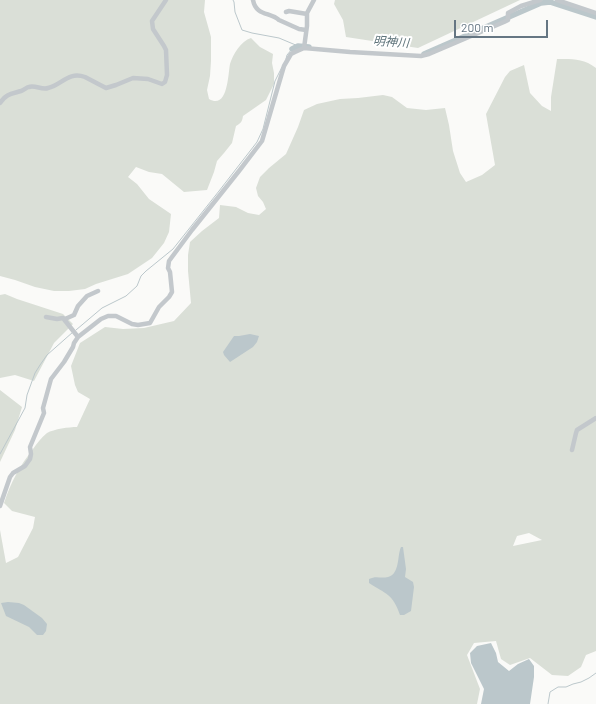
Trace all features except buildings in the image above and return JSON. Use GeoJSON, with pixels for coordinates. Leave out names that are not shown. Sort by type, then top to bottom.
{"type":"FeatureCollection","features":[{"type":"Feature","properties":{"kind":"street"},"geometry":{"type":"LineString","coordinates":[[0,103],[9,94],[30,86],[46,89],[66,78],[73,76],[85,77],[106,88],[133,78],[148,79],[162,84],[166,81],[167,75],[166,50],[153,29],[152,21],[166,0]]}},
{"type":"Feature","properties":{"kind":"street"},"geometry":{"type":"LineString","coordinates":[[254,0],[254,5],[261,12],[299,29],[306,30]]}},
{"type":"Feature","properties":{"kind":"street"},"geometry":{"type":"LineString","coordinates":[[304,46],[307,14],[314,0]]}},
{"type":"Feature","properties":{"kind":"street"},"geometry":{"type":"LineString","coordinates":[[75,333],[108,316],[116,316],[132,324],[138,325],[150,323],[159,307],[170,297],[172,292],[170,272],[168,268],[169,261],[262,141],[284,66],[291,54],[304,46],[350,52],[421,56],[429,54],[508,20],[508,12],[540,0]]}},
{"type":"Feature","properties":{"kind":"street"},"geometry":{"type":"LineString","coordinates":[[557,0],[596,12]]}},
{"type":"Feature","properties":{"kind":"street"},"geometry":{"type":"LineString","coordinates":[[286,12],[307,14]]}},
{"type":"Feature","properties":{"kind":"street"},"geometry":{"type":"LineString","coordinates":[[46,317],[53,319],[65,319],[74,315],[80,304],[87,296],[98,291]]}},
{"type":"Feature","properties":{"kind":"street"},"geometry":{"type":"LineString","coordinates":[[0,506],[10,477],[13,473],[25,466],[30,460],[30,447],[44,413],[43,408],[51,379],[74,347],[75,333],[65,319]]}},
{"type":"Feature","properties":{"kind":"street"},"geometry":{"type":"LineString","coordinates":[[572,450],[577,430],[596,418]]}},
{"type":"Feature","properties":{"kind":"shaded area"},"geometry":{"type":"Polygon","coordinates":[[[0,0],[205,0],[204,12],[211,37],[210,76],[207,90],[209,99],[215,101],[220,100],[226,89],[231,60],[235,52],[244,42],[251,38],[260,47],[273,54],[272,63],[274,84],[266,100],[243,116],[241,122],[236,126],[232,143],[217,161],[207,190],[184,192],[162,174],[149,172],[136,167],[128,177],[137,184],[149,199],[171,214],[169,232],[164,243],[152,258],[128,274],[85,289],[69,291],[54,291],[35,287],[0,276],[0,0]]]}},
{"type":"Feature","properties":{"kind":"shaded area"},"geometry":{"type":"Polygon","coordinates":[[[335,0],[520,0],[418,48],[346,37],[343,20],[334,4],[335,0]]]}},
{"type":"Feature","properties":{"kind":"shaded area"},"geometry":{"type":"Polygon","coordinates":[[[557,59],[573,59],[587,62],[596,68],[596,651],[586,655],[581,667],[568,676],[552,675],[530,658],[510,665],[501,659],[496,641],[474,643],[467,655],[480,689],[477,704],[0,704],[0,530],[6,563],[18,557],[33,528],[35,517],[12,511],[4,503],[20,468],[41,439],[47,433],[54,430],[77,427],[90,399],[78,392],[71,366],[80,343],[105,327],[123,329],[144,328],[174,321],[191,303],[188,271],[190,242],[219,218],[220,205],[236,207],[248,213],[259,215],[266,209],[258,196],[256,188],[260,177],[286,154],[304,110],[317,104],[340,99],[383,95],[392,97],[407,108],[426,110],[445,108],[453,151],[460,173],[466,182],[482,175],[495,165],[486,114],[505,77],[510,71],[524,65],[530,93],[542,106],[551,111],[551,97],[557,59]],[[529,533],[517,536],[513,546],[542,540],[529,533]]]}},
{"type":"Feature","properties":{"kind":"shaded area"},"geometry":{"type":"Polygon","coordinates":[[[5,294],[63,314],[73,324],[54,343],[34,381],[15,375],[0,378],[0,295],[5,294]]]}},
{"type":"Feature","properties":{"kind":"shaded area"},"geometry":{"type":"Polygon","coordinates":[[[250,334],[259,336],[257,342],[253,347],[230,362],[223,352],[234,336],[250,334]]]}},
{"type":"Feature","properties":{"kind":"shaded area"},"geometry":{"type":"Polygon","coordinates":[[[0,390],[22,407],[15,430],[0,462],[0,390]]]}},
{"type":"Feature","properties":{"kind":"shaded area"},"geometry":{"type":"Polygon","coordinates":[[[401,547],[403,547],[406,569],[405,577],[413,582],[414,587],[411,611],[404,615],[400,615],[395,603],[388,595],[369,583],[369,579],[374,577],[388,577],[395,572],[401,547]]]}},
{"type":"Feature","properties":{"kind":"shaded area"},"geometry":{"type":"Polygon","coordinates":[[[8,602],[24,605],[42,618],[47,624],[46,631],[43,635],[37,635],[29,627],[6,616],[1,603],[8,602]]]}},
{"type":"Feature","properties":{"kind":"shaded area"},"geometry":{"type":"Polygon","coordinates":[[[491,643],[496,653],[498,662],[509,671],[518,664],[529,659],[534,666],[530,704],[481,704],[484,689],[471,663],[470,653],[477,646],[491,643]]]}},
{"type":"Feature","properties":{"kind":"waterway"},"geometry":{"type":"LineString","coordinates":[[233,0],[235,12],[242,30],[279,38],[298,46]]}},
{"type":"Feature","properties":{"kind":"waterway","name":"明神川"},"geometry":{"type":"LineString","coordinates":[[424,54],[541,3],[550,2],[596,17]]}},
{"type":"Feature","properties":{"kind":"waterway","name":"明神川"},"geometry":{"type":"LineString","coordinates":[[292,49],[298,46],[309,47]]}},
{"type":"Feature","properties":{"kind":"waterway"},"geometry":{"type":"LineString","coordinates":[[286,59],[287,55],[292,49]]}},
{"type":"Feature","properties":{"kind":"waterway"},"geometry":{"type":"LineString","coordinates":[[76,330],[102,308],[126,296],[137,286],[141,276],[173,249],[219,191],[257,142],[263,129],[275,81],[282,67]]}},
{"type":"Feature","properties":{"kind":"waterway"},"geometry":{"type":"LineString","coordinates":[[0,454],[25,408],[27,395],[35,373],[47,355],[73,332]]}},
{"type":"Feature","properties":{"kind":"waterway"},"geometry":{"type":"LineString","coordinates":[[548,704],[550,692],[558,687],[566,687],[581,682],[596,673]]}}]}
